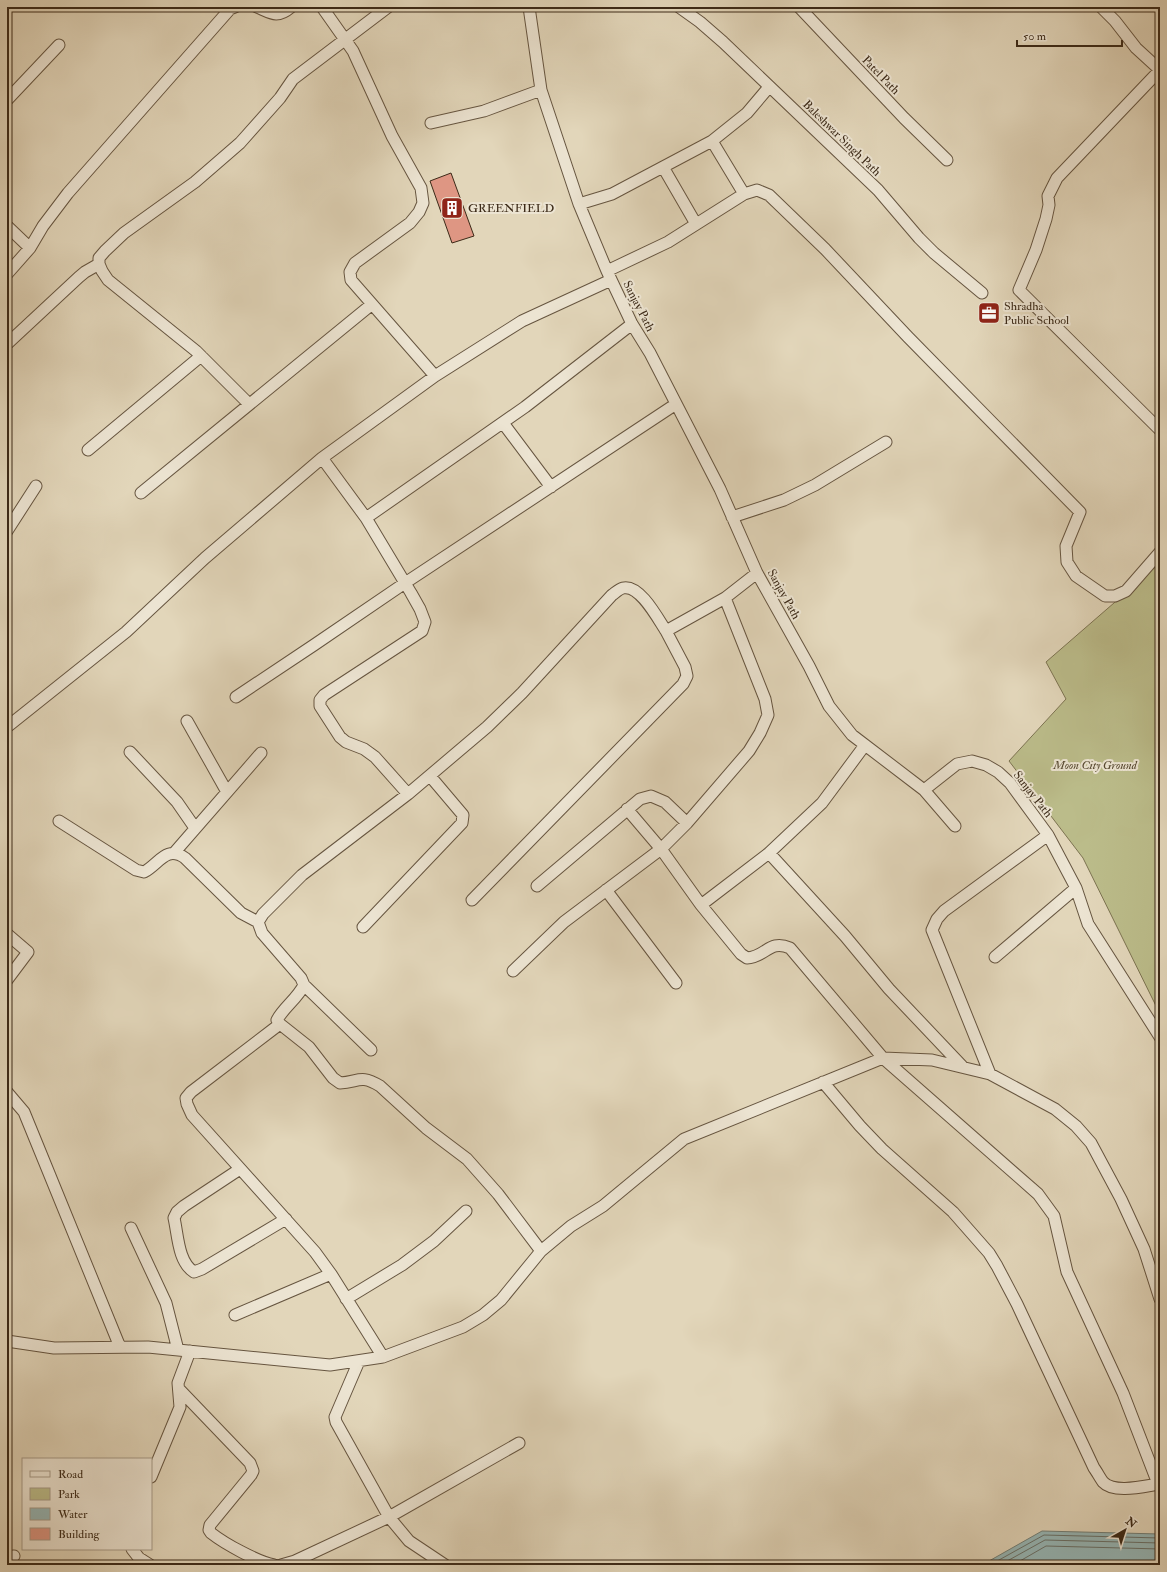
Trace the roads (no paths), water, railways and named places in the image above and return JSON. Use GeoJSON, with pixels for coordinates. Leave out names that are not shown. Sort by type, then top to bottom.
{"type":"FeatureCollection","features":[{"type":"Feature","properties":{"kind":"street"},"geometry":{"type":"LineString","coordinates":[[7,274],[30,248],[43,226],[68,193],[107,151],[177,68],[230,9],[235,7]]}},
{"type":"Feature","properties":{"kind":"street"},"geometry":{"type":"LineString","coordinates":[[257,7],[273,14],[279,14],[284,13],[290,7]]}},
{"type":"Feature","properties":{"kind":"street"},"geometry":{"type":"LineString","coordinates":[[322,7],[353,51],[392,136],[421,188],[423,203],[420,212],[410,223],[355,263],[350,272],[351,280],[371,305],[435,376]]}},
{"type":"Feature","properties":{"kind":"street"},"geometry":{"type":"LineString","coordinates":[[249,404],[201,356],[108,280],[99,264],[99,258],[124,233],[195,182],[240,143],[280,98],[293,79],[388,7]]}},
{"type":"Feature","properties":{"kind":"street","name":"Sanjay Path"},"geometry":{"type":"LineString","coordinates":[[529,7],[541,90],[579,204],[609,276],[632,324],[650,353],[720,489],[757,573],[810,666],[829,706],[852,735],[924,790],[957,764],[972,761],[986,765],[998,772],[1010,783],[1048,835],[1076,888],[1088,924],[1160,1037]]}},
{"type":"Feature","properties":{"kind":"street","name":"Baleshwar Singh Path"},"geometry":{"type":"LineString","coordinates":[[679,7],[700,22],[723,42],[878,190],[919,238],[934,253],[982,293]]}},
{"type":"Feature","properties":{"kind":"street","name":"Patel Path"},"geometry":{"type":"LineString","coordinates":[[799,7],[904,118],[947,160]]}},
{"type":"Feature","properties":{"kind":"street"},"geometry":{"type":"LineString","coordinates":[[1101,7],[1114,20],[1136,48],[1160,70],[1057,178],[1048,196],[1049,205],[1046,219],[1036,250],[1019,290],[1160,430]]}},
{"type":"Feature","properties":{"kind":"street"},"geometry":{"type":"LineString","coordinates":[[7,100],[59,45]]}},
{"type":"Feature","properties":{"kind":"street"},"geometry":{"type":"LineString","coordinates":[[579,204],[612,194],[712,141],[747,113],[769,87]]}},
{"type":"Feature","properties":{"kind":"street"},"geometry":{"type":"LineString","coordinates":[[432,123],[484,111],[541,90]]}},
{"type":"Feature","properties":{"kind":"street"},"geometry":{"type":"LineString","coordinates":[[712,141],[744,194]]}},
{"type":"Feature","properties":{"kind":"street"},"geometry":{"type":"LineString","coordinates":[[663,167],[696,224]]}},
{"type":"Feature","properties":{"kind":"street"},"geometry":{"type":"LineString","coordinates":[[7,727],[126,632],[205,558],[322,458],[435,376],[522,321],[609,276],[668,242],[744,194],[757,190],[769,195],[825,250],[908,337],[1080,512],[1066,546],[1067,562],[1076,576],[1105,596],[1115,596],[1126,591],[1160,552]]}},
{"type":"Feature","properties":{"kind":"street"},"geometry":{"type":"LineString","coordinates":[[7,226],[30,248]]}},
{"type":"Feature","properties":{"kind":"street"},"geometry":{"type":"LineString","coordinates":[[7,344],[79,277],[99,264]]}},
{"type":"Feature","properties":{"kind":"street"},"geometry":{"type":"LineString","coordinates":[[141,493],[371,305]]}},
{"type":"Feature","properties":{"kind":"street"},"geometry":{"type":"LineString","coordinates":[[366,518],[525,407],[632,324]]}},
{"type":"Feature","properties":{"kind":"street"},"geometry":{"type":"LineString","coordinates":[[88,450],[201,356]]}},
{"type":"Feature","properties":{"kind":"street"},"geometry":{"type":"LineString","coordinates":[[236,697],[405,583],[676,404]]}},
{"type":"Feature","properties":{"kind":"street"},"geometry":{"type":"LineString","coordinates":[[503,423],[551,487]]}},
{"type":"Feature","properties":{"kind":"street"},"geometry":{"type":"LineString","coordinates":[[732,517],[784,500],[809,488],[886,442]]}},
{"type":"Feature","properties":{"kind":"street"},"geometry":{"type":"LineString","coordinates":[[322,458],[366,518],[420,609],[425,622],[422,631],[324,694],[320,700],[320,706],[340,737],[346,742],[364,749],[375,757],[408,794]]}},
{"type":"Feature","properties":{"kind":"street"},"geometry":{"type":"LineString","coordinates":[[7,531],[36,486]]}},
{"type":"Feature","properties":{"kind":"street"},"geometry":{"type":"LineString","coordinates":[[666,632],[725,598],[757,573]]}},
{"type":"Feature","properties":{"kind":"street"},"geometry":{"type":"LineString","coordinates":[[258,922],[263,914],[302,875],[408,794],[487,727],[522,693],[612,595],[622,588],[632,588],[641,595],[666,632],[685,667],[687,676],[683,684],[472,900]]}},
{"type":"Feature","properties":{"kind":"street"},"geometry":{"type":"LineString","coordinates":[[513,972],[564,922],[660,849],[687,823],[749,751],[760,733],[768,715],[766,699],[725,598]]}},
{"type":"Feature","properties":{"kind":"street"},"geometry":{"type":"LineString","coordinates":[[187,721],[227,792]]}},
{"type":"Feature","properties":{"kind":"street"},"geometry":{"type":"LineString","coordinates":[[701,905],[769,853],[822,803],[865,745]]}},
{"type":"Feature","properties":{"kind":"street"},"geometry":{"type":"LineString","coordinates":[[130,752],[177,802],[196,828]]}},
{"type":"Feature","properties":{"kind":"street"},"geometry":{"type":"LineString","coordinates":[[174,853],[261,753]]}},
{"type":"Feature","properties":{"kind":"street"},"geometry":{"type":"LineString","coordinates":[[363,927],[462,823],[462,815],[430,776]]}},
{"type":"Feature","properties":{"kind":"street"},"geometry":{"type":"LineString","coordinates":[[924,790],[955,826]]}},
{"type":"Feature","properties":{"kind":"street"},"geometry":{"type":"LineString","coordinates":[[538,886],[627,809],[640,800],[651,796],[665,802],[687,823]]}},
{"type":"Feature","properties":{"kind":"street"},"geometry":{"type":"LineString","coordinates":[[627,809],[660,849],[701,905],[741,954],[747,958],[754,958],[774,946],[782,944],[790,948],[883,1058],[1038,1194],[1048,1206],[1054,1216],[1067,1272],[1123,1392],[1160,1484],[1125,1488],[1112,1487],[1104,1482],[1094,1468],[1017,1304],[989,1253],[953,1212],[882,1149],[844,1110],[823,1082]]}},
{"type":"Feature","properties":{"kind":"street"},"geometry":{"type":"LineString","coordinates":[[60,821],[136,870],[144,872],[151,868],[164,856],[174,853],[180,854],[241,913],[258,922],[262,933],[301,978],[304,985],[371,1050]]}},
{"type":"Feature","properties":{"kind":"street"},"geometry":{"type":"LineString","coordinates":[[990,1074],[932,930],[944,911],[1048,835]]}},
{"type":"Feature","properties":{"kind":"street"},"geometry":{"type":"LineString","coordinates":[[769,853],[845,936],[889,989],[962,1067]]}},
{"type":"Feature","properties":{"kind":"street"},"geometry":{"type":"LineString","coordinates":[[995,957],[1076,888]]}},
{"type":"Feature","properties":{"kind":"street"},"geometry":{"type":"LineString","coordinates":[[606,890],[676,983]]}},
{"type":"Feature","properties":{"kind":"street"},"geometry":{"type":"LineString","coordinates":[[7,934],[28,952],[7,980]]}},
{"type":"Feature","properties":{"kind":"street"},"geometry":{"type":"LineString","coordinates":[[304,985],[300,993],[281,1011],[277,1020],[280,1024],[309,1047],[333,1078],[340,1083],[348,1083],[358,1079],[366,1079],[380,1086],[426,1128],[467,1159],[498,1194],[541,1251]]}},
{"type":"Feature","properties":{"kind":"street"},"geometry":{"type":"LineString","coordinates":[[280,1024],[192,1092],[186,1098],[187,1104],[192,1115],[315,1252],[332,1274],[383,1357]]}},
{"type":"Feature","properties":{"kind":"street"},"geometry":{"type":"LineString","coordinates":[[7,1341],[54,1348],[148,1347],[330,1365],[383,1357],[463,1327],[483,1315],[502,1300],[541,1251],[571,1226],[603,1206],[684,1139],[883,1058],[932,1060],[990,1074],[1055,1109],[1076,1126],[1091,1143],[1121,1199],[1144,1250],[1160,1299]]}},
{"type":"Feature","properties":{"kind":"street"},"geometry":{"type":"LineString","coordinates":[[7,1092],[24,1112],[120,1347]]}},
{"type":"Feature","properties":{"kind":"street"},"geometry":{"type":"LineString","coordinates":[[240,1169],[177,1212],[174,1218],[183,1258],[188,1268],[194,1272],[202,1269],[286,1219]]}},
{"type":"Feature","properties":{"kind":"street"},"geometry":{"type":"LineString","coordinates":[[346,1299],[402,1265],[434,1241],[466,1210]]}},
{"type":"Feature","properties":{"kind":"street"},"geometry":{"type":"LineString","coordinates":[[131,1228],[166,1303],[178,1350]]}},
{"type":"Feature","properties":{"kind":"street"},"geometry":{"type":"LineString","coordinates":[[235,1315],[332,1274]]}},
{"type":"Feature","properties":{"kind":"street"},"geometry":{"type":"LineString","coordinates":[[152,1475],[180,1407],[178,1383],[190,1351]]}},
{"type":"Feature","properties":{"kind":"street"},"geometry":{"type":"LineString","coordinates":[[359,1361],[335,1417],[336,1422],[389,1517],[409,1541],[445,1565]]}},
{"type":"Feature","properties":{"kind":"street"},"geometry":{"type":"LineString","coordinates":[[179,1389],[250,1463],[252,1467],[251,1475],[210,1525],[209,1530],[215,1536],[240,1550],[268,1564],[274,1565]]}},
{"type":"Feature","properties":{"kind":"street"},"geometry":{"type":"LineString","coordinates":[[281,1565],[296,1562],[389,1517],[519,1444]]}},
{"type":"Feature","properties":{"kind":"street"},"geometry":{"type":"LineString","coordinates":[[133,1550],[139,1558],[150,1565]]}},
{"type":"Feature","properties":{"kind":"water"},"geometry":{"type":"Polygon","coordinates":[[[1042,1531],[1160,1534],[1160,1565],[982,1565],[1042,1531]]]}},
{"type":"Feature","properties":{"kind":"place","name":"GREENFIELD"},"geometry":{"type":"Point","coordinates":[452,208]}},
{"type":"Feature","properties":{"kind":"place","name":"Shradha Public School"},"geometry":{"type":"Point","coordinates":[989,313]}},
{"type":"Feature","properties":{"kind":"park label","name":"Moon City Ground"},"geometry":{"type":"Point","coordinates":[1095,765]}}]}
